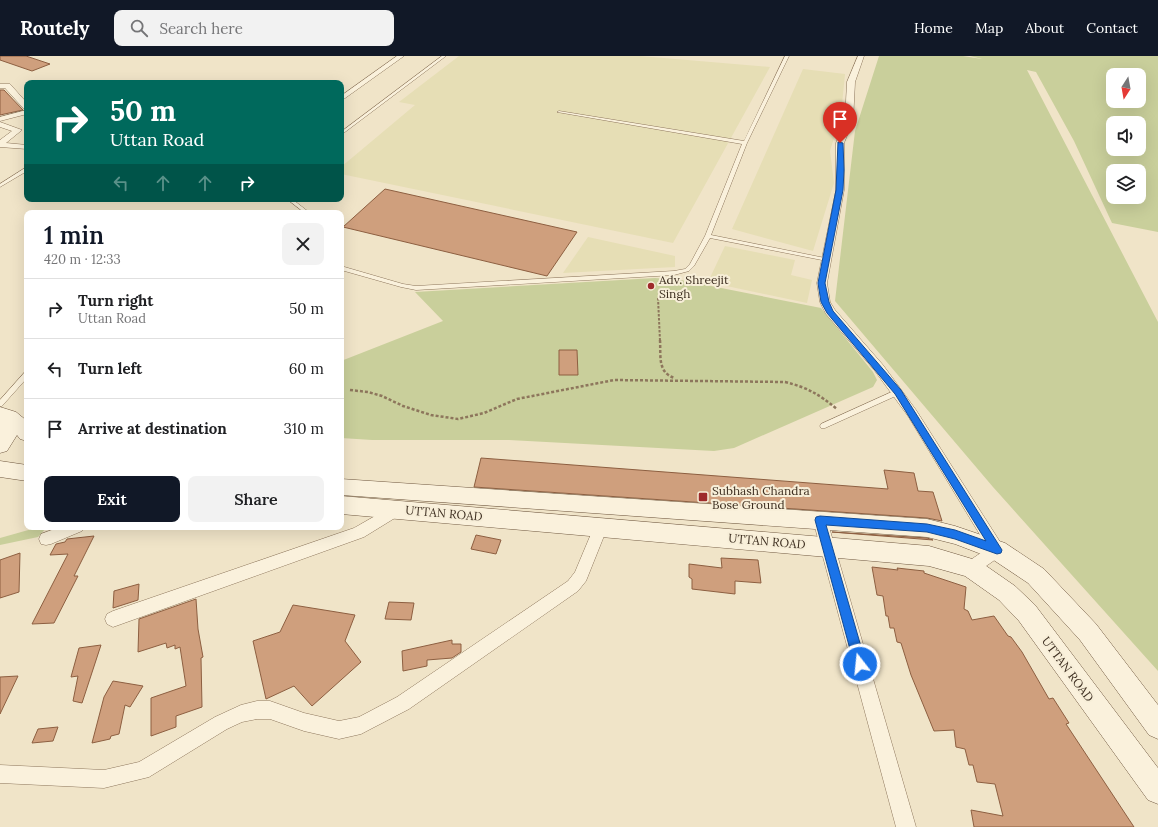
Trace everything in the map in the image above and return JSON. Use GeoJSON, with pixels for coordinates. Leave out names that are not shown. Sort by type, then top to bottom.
{"type":"FeatureCollection","features":[{"type":"Feature","properties":{"kind":"main road"},"geometry":{"type":"LineString","coordinates":[[0,446],[9,436],[11,418]]}},
{"type":"Feature","properties":{"kind":"main road"},"geometry":{"type":"LineString","coordinates":[[0,469],[24,473]]}},
{"type":"Feature","properties":{"kind":"main road","name":"UTTAN ROAD"},"geometry":{"type":"LineString","coordinates":[[344,486],[927,528],[955,534],[997,550],[1036,576],[1088,632],[1158,726]]}},
{"type":"Feature","properties":{"kind":"main road","name":"UTTAN ROAD"},"geometry":{"type":"LineString","coordinates":[[344,505],[601,526],[929,556],[971,568],[1007,593],[1027,613],[1158,790]]}},
{"type":"Feature","properties":{"kind":"street"},"geometry":{"type":"LineString","coordinates":[[344,97],[402,56]]}},
{"type":"Feature","properties":{"kind":"street"},"geometry":{"type":"LineString","coordinates":[[861,56],[851,82],[849,121],[840,143],[840,190],[825,260],[822,283],[825,302],[830,312],[898,392],[997,550],[971,568]]}},
{"type":"Feature","properties":{"kind":"street"},"geometry":{"type":"LineString","coordinates":[[0,86],[7,86],[24,104]]}},
{"type":"Feature","properties":{"kind":"street"},"geometry":{"type":"LineString","coordinates":[[1,119],[24,113]]}},
{"type":"Feature","properties":{"kind":"street"},"geometry":{"type":"LineString","coordinates":[[0,145],[18,130],[1,119]]}},
{"type":"Feature","properties":{"kind":"street"},"geometry":{"type":"LineString","coordinates":[[0,145],[24,147]]}},
{"type":"Feature","properties":{"kind":"street"},"geometry":{"type":"LineString","coordinates":[[113,619],[359,533],[398,509]]}},
{"type":"Feature","properties":{"kind":"street"},"geometry":{"type":"LineString","coordinates":[[820,520],[906,827]]}},
{"type":"Feature","properties":{"kind":"street"},"geometry":{"type":"LineString","coordinates":[[0,774],[104,779],[142,770],[221,723],[241,714],[257,710],[270,710],[304,722],[339,730],[361,724],[403,703],[573,586],[581,576],[601,526]]}},
{"type":"Feature","properties":{"kind":"street"},"geometry":{"type":"LineString","coordinates":[[46,539],[69,530]]}},
{"type":"Feature","properties":{"kind":"lane"},"geometry":{"type":"LineString","coordinates":[[344,132],[444,56]]}},
{"type":"Feature","properties":{"kind":"lane"},"geometry":{"type":"LineString","coordinates":[[344,269],[403,286],[416,288],[674,273],[687,270],[692,265],[708,236],[745,143],[787,56]]}},
{"type":"Feature","properties":{"kind":"lane"},"geometry":{"type":"LineString","coordinates":[[559,112],[745,143]]}},
{"type":"Feature","properties":{"kind":"lane"},"geometry":{"type":"LineString","coordinates":[[0,186],[24,171]]}},
{"type":"Feature","properties":{"kind":"lane"},"geometry":{"type":"LineString","coordinates":[[293,202],[304,210]]}},
{"type":"Feature","properties":{"kind":"lane"},"geometry":{"type":"LineString","coordinates":[[708,236],[825,260]]}},
{"type":"Feature","properties":{"kind":"lane"},"geometry":{"type":"LineString","coordinates":[[11,418],[24,382]]}},
{"type":"Feature","properties":{"kind":"lane"},"geometry":{"type":"LineString","coordinates":[[823,426],[898,392]]}},
{"type":"Feature","properties":{"kind":"path"},"geometry":{"type":"LineString","coordinates":[[658,298],[661,366],[669,377],[679,380]]}},
{"type":"Feature","properties":{"kind":"path"},"geometry":{"type":"LineString","coordinates":[[350,390],[368,392],[382,396],[403,406],[431,415],[458,419],[484,413],[517,399],[614,380],[785,382],[805,387],[822,397],[845,416]]}},
{"type":"Feature","properties":{"kind":"shaded area"},"geometry":{"type":"Polygon","coordinates":[[[459,56],[640,56],[770,67],[673,243],[344,175],[344,164],[415,105],[399,102],[459,56]]]}},
{"type":"Feature","properties":{"kind":"shaded area"},"geometry":{"type":"Polygon","coordinates":[[[803,69],[845,74],[841,115],[830,151],[834,183],[813,251],[732,229],[803,69]]]}},
{"type":"Feature","properties":{"kind":"shaded area"},"geometry":{"type":"Polygon","coordinates":[[[588,237],[675,256],[675,267],[563,273],[588,237]]]}},
{"type":"Feature","properties":{"kind":"shaded area"},"geometry":{"type":"Polygon","coordinates":[[[725,246],[795,260],[791,275],[812,280],[807,303],[708,282],[725,246]]]}},
{"type":"Feature","properties":{"kind":"green space"},"geometry":{"type":"Polygon","coordinates":[[[879,56],[963,56],[982,59],[970,56],[1158,56],[1158,232],[1112,223],[1074,141],[1036,72],[1027,70],[1158,322],[1158,671],[993,487],[835,301],[855,131],[879,56]]]}},
{"type":"Feature","properties":{"kind":"green space"},"geometry":{"type":"Polygon","coordinates":[[[655,278],[681,280],[821,308],[873,372],[877,380],[873,387],[734,448],[714,451],[509,440],[372,440],[344,438],[344,360],[443,321],[415,292],[655,278]]]}},
{"type":"Feature","properties":{"kind":"green space"},"geometry":{"type":"Polygon","coordinates":[[[28,530],[44,530],[38,537],[0,545],[0,538],[28,530]]]}},
{"type":"Feature","properties":{"kind":"building"},"geometry":{"type":"Polygon","coordinates":[[[0,56],[26,56],[50,64],[32,71],[0,60],[0,56]]]}},
{"type":"Feature","properties":{"kind":"building"},"geometry":{"type":"Polygon","coordinates":[[[0,90],[4,90],[23,110],[0,115],[0,90]]]}},
{"type":"Feature","properties":{"kind":"building"},"geometry":{"type":"Polygon","coordinates":[[[385,189],[577,232],[547,276],[344,226],[385,189]]]}},
{"type":"Feature","properties":{"kind":"building"},"geometry":{"type":"Polygon","coordinates":[[[559,350],[577,350],[578,375],[559,375],[559,350]]]}},
{"type":"Feature","properties":{"kind":"building"},"geometry":{"type":"Polygon","coordinates":[[[481,458],[888,489],[884,470],[914,473],[918,491],[933,492],[942,521],[927,518],[474,487],[481,458]]]}},
{"type":"Feature","properties":{"kind":"building"},"geometry":{"type":"Polygon","coordinates":[[[832,532],[927,538],[933,540],[832,532]]]}},
{"type":"Feature","properties":{"kind":"building"},"geometry":{"type":"Polygon","coordinates":[[[476,535],[501,540],[496,554],[471,549],[476,535]]]}},
{"type":"Feature","properties":{"kind":"building"},"geometry":{"type":"Polygon","coordinates":[[[94,536],[74,576],[78,576],[54,623],[32,624],[68,554],[50,555],[56,544],[65,542],[67,539],[94,536]]]}},
{"type":"Feature","properties":{"kind":"building"},"geometry":{"type":"Polygon","coordinates":[[[20,553],[19,592],[0,598],[0,560],[20,553]]]}},
{"type":"Feature","properties":{"kind":"building"},"geometry":{"type":"Polygon","coordinates":[[[721,558],[758,560],[761,583],[735,581],[735,594],[692,589],[692,579],[689,577],[689,564],[722,568],[721,558]]]}},
{"type":"Feature","properties":{"kind":"building"},"geometry":{"type":"Polygon","coordinates":[[[872,567],[924,571],[924,573],[966,587],[964,609],[968,611],[972,620],[994,616],[1008,636],[1011,637],[1022,652],[1049,699],[1053,698],[1069,723],[1066,724],[1134,827],[974,827],[971,810],[1003,816],[995,784],[977,782],[973,765],[969,765],[965,749],[956,747],[954,730],[934,731],[911,675],[901,643],[897,642],[894,628],[890,628],[888,616],[886,616],[883,596],[877,595],[872,567]]]}},
{"type":"Feature","properties":{"kind":"building"},"geometry":{"type":"Polygon","coordinates":[[[139,584],[138,600],[113,608],[114,591],[139,584]]]}},
{"type":"Feature","properties":{"kind":"building"},"geometry":{"type":"Polygon","coordinates":[[[196,599],[198,629],[203,657],[201,658],[202,707],[176,716],[176,727],[151,736],[151,698],[186,686],[180,647],[175,649],[175,645],[167,648],[166,643],[138,652],[139,619],[196,599]]]}},
{"type":"Feature","properties":{"kind":"building"},"geometry":{"type":"Polygon","coordinates":[[[389,602],[414,603],[411,620],[385,619],[389,602]]]}},
{"type":"Feature","properties":{"kind":"building"},"geometry":{"type":"Polygon","coordinates":[[[293,605],[355,615],[345,641],[361,662],[312,706],[294,686],[266,699],[253,641],[280,632],[293,605]]]}},
{"type":"Feature","properties":{"kind":"building"},"geometry":{"type":"Polygon","coordinates":[[[452,640],[452,644],[461,644],[461,652],[452,658],[427,660],[427,666],[403,671],[402,651],[452,640]]]}},
{"type":"Feature","properties":{"kind":"building"},"geometry":{"type":"Polygon","coordinates":[[[101,645],[82,703],[73,701],[78,676],[71,677],[79,648],[101,645]]]}},
{"type":"Feature","properties":{"kind":"building"},"geometry":{"type":"Polygon","coordinates":[[[18,676],[0,714],[0,677],[18,676]]]}},
{"type":"Feature","properties":{"kind":"building"},"geometry":{"type":"Polygon","coordinates":[[[113,681],[143,686],[130,707],[125,705],[119,734],[111,736],[110,739],[92,743],[104,697],[113,681]]]}},
{"type":"Feature","properties":{"kind":"building"},"geometry":{"type":"Polygon","coordinates":[[[58,727],[53,741],[32,743],[38,729],[58,727]]]}},
{"type":"Feature","properties":{"kind":"place","name":"Adv. Shreejit Singh"},"geometry":{"type":"Point","coordinates":[651,286]}},
{"type":"Feature","properties":{"kind":"place","name":"Subhash Chandra Bose Ground"},"geometry":{"type":"Point","coordinates":[703,497]}},
{"type":"Feature","properties":{"kind":"route"},"geometry":{"type":"LineString","coordinates":[[840,143],[840,190],[825,260],[822,283],[825,302],[830,312],[898,392],[997,550],[955,534],[927,528],[820,520],[860,664]]}}]}
